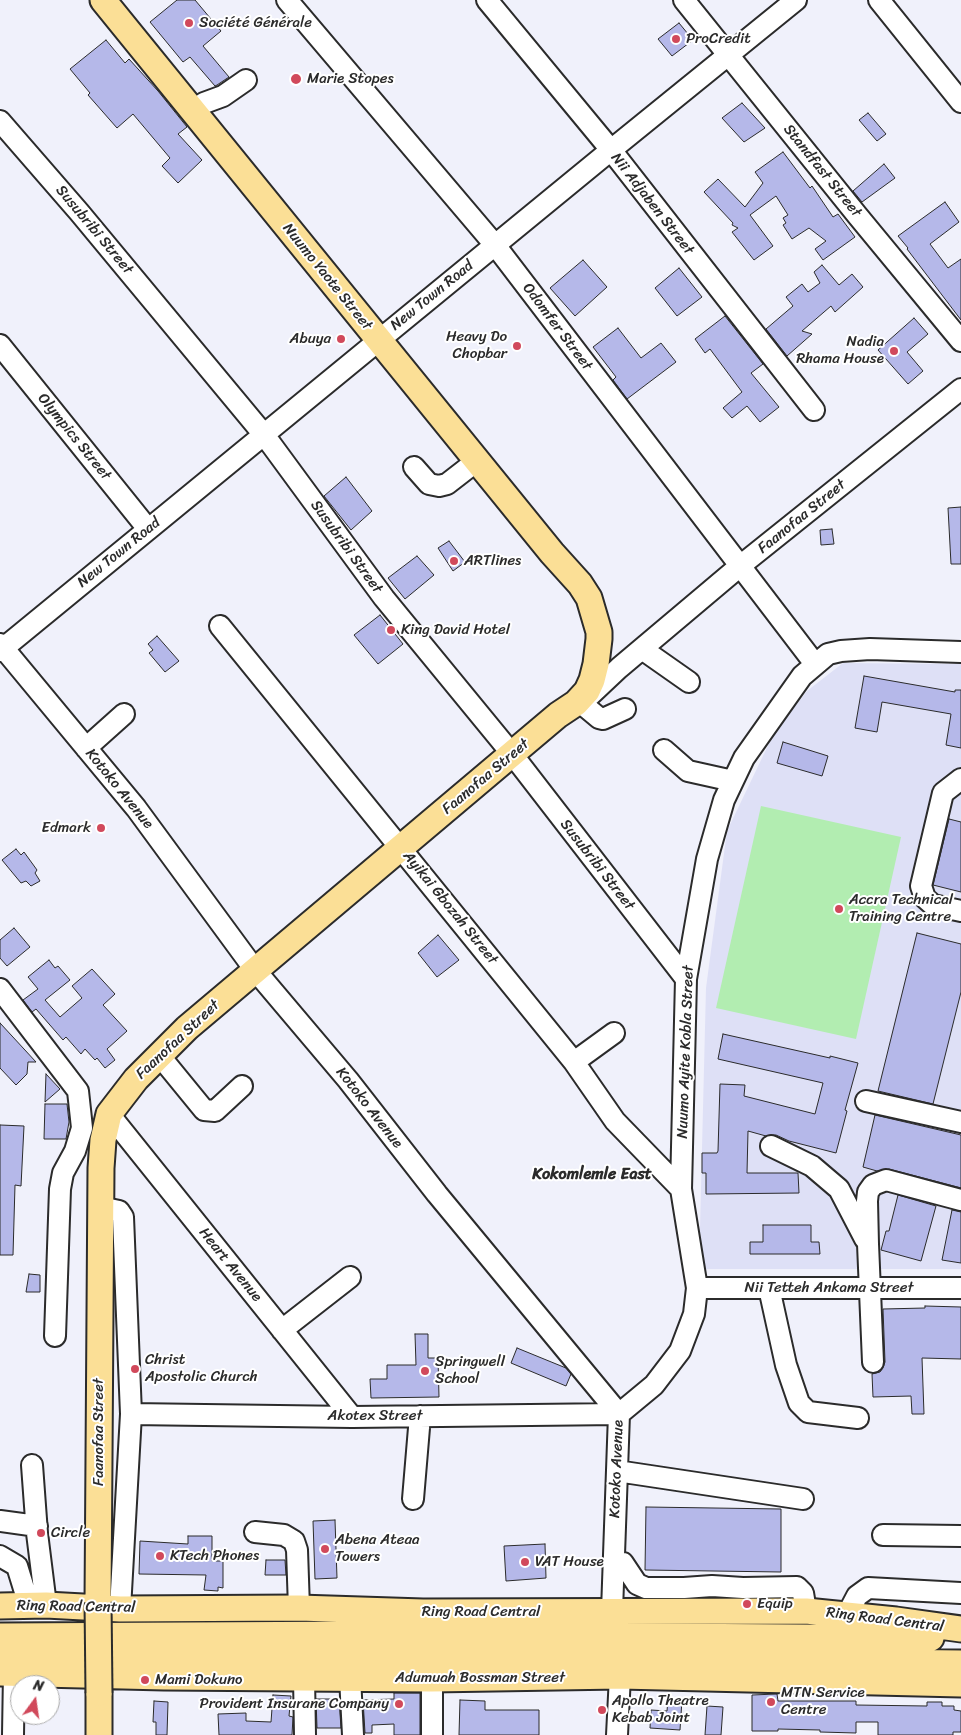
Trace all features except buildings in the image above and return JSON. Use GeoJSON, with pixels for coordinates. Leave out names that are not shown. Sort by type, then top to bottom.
{"type":"FeatureCollection","features":[{"type":"Feature","properties":{"kind":"main road","name":"Nuumo Yaote Street"},"geometry":{"type":"LineString","coordinates":[[103,0],[552,553],[578,607],[579,619],[587,647],[586,658],[576,687],[572,707]]}},
{"type":"Feature","properties":{"kind":"main road","name":"Faanofaa Street"},"geometry":{"type":"LineString","coordinates":[[99,1735],[99,1693],[109,1606],[100,1168],[103,1140],[109,1114],[136,1079],[187,1028],[512,754],[572,707]]}},
{"type":"Feature","properties":{"kind":"main road","name":"Ring Road Central"},"geometry":{"type":"LineString","coordinates":[[0,1606],[299,1608],[415,1612],[806,1611],[961,1629]]}},
{"type":"Feature","properties":{"kind":"main road","name":"Ring Road Central"},"geometry":{"type":"LineString","coordinates":[[0,1636],[372,1634],[961,1638]]}},
{"type":"Feature","properties":{"kind":"main road"},"geometry":{"type":"LineString","coordinates":[[5,1667],[337,1656],[961,1663]]}},
{"type":"Feature","properties":{"kind":"main road"},"geometry":{"type":"LineString","coordinates":[[358,1677],[490,1657]]}},
{"type":"Feature","properties":{"kind":"main road","name":"Adumuah Bossman Street"},"geometry":{"type":"LineString","coordinates":[[5,1667],[158,1677],[432,1679],[620,1676],[961,1684]]}},
{"type":"Feature","properties":{"kind":"street","name":"Odomfer Street"},"geometry":{"type":"LineString","coordinates":[[287,0],[495,245],[814,664]]}},
{"type":"Feature","properties":{"kind":"street","name":"Nii Adjaben Street"},"geometry":{"type":"LineString","coordinates":[[486,0],[611,150],[814,410]]}},
{"type":"Feature","properties":{"kind":"street","name":"Standfast Street"},"geometry":{"type":"LineString","coordinates":[[684,0],[961,341]]}},
{"type":"Feature","properties":{"kind":"street","name":"New Town Road"},"geometry":{"type":"LineString","coordinates":[[1,648],[265,436],[378,340],[796,0]]}},
{"type":"Feature","properties":{"kind":"street"},"geometry":{"type":"LineString","coordinates":[[879,0],[961,102]]}},
{"type":"Feature","properties":{"kind":"street"},"geometry":{"type":"LineString","coordinates":[[193,110],[204,103],[223,96],[246,80]]}},
{"type":"Feature","properties":{"kind":"street","name":"Susubribi Street"},"geometry":{"type":"LineString","coordinates":[[0,121],[80,212],[265,436],[384,598],[512,754],[686,979]]}},
{"type":"Feature","properties":{"kind":"street","name":"Olympics Street"},"geometry":{"type":"LineString","coordinates":[[0,346],[148,529]]}},
{"type":"Feature","properties":{"kind":"street","name":"Faanofaa Street"},"geometry":{"type":"LineString","coordinates":[[572,707],[740,566],[961,389]]}},
{"type":"Feature","properties":{"kind":"street"},"geometry":{"type":"LineString","coordinates":[[414,467],[429,484],[439,486],[447,484],[478,460]]}},
{"type":"Feature","properties":{"kind":"street","name":"Ayikai Gbozah Street"},"geometry":{"type":"LineString","coordinates":[[220,626],[574,1062],[615,1121],[681,1189]]}},
{"type":"Feature","properties":{"kind":"street","name":"Kotoko Avenue"},"geometry":{"type":"LineString","coordinates":[[1,648],[136,808],[255,970],[348,1080],[437,1194],[619,1414],[612,1611]]}},
{"type":"Feature","properties":{"kind":"street"},"geometry":{"type":"LineString","coordinates":[[642,649],[689,682]]}},
{"type":"Feature","properties":{"kind":"street","name":"Nuumo Ayite Kobla Street"},"geometry":{"type":"LineString","coordinates":[[619,1414],[654,1385],[680,1351],[694,1314],[697,1288],[681,1189],[686,979],[707,859],[724,800],[744,758],[802,676],[828,654],[840,651],[870,649],[961,652]]}},
{"type":"Feature","properties":{"kind":"street"},"geometry":{"type":"LineString","coordinates":[[572,707],[603,719],[625,709]]}},
{"type":"Feature","properties":{"kind":"street"},"geometry":{"type":"LineString","coordinates":[[86,748],[124,714]]}},
{"type":"Feature","properties":{"kind":"street"},"geometry":{"type":"LineString","coordinates":[[664,750],[688,771],[733,781]]}},
{"type":"Feature","properties":{"kind":"street"},"geometry":{"type":"LineString","coordinates":[[961,779],[943,793],[921,886],[925,898],[932,905],[961,911]]}},
{"type":"Feature","properties":{"kind":"street"},"geometry":{"type":"LineString","coordinates":[[0,989],[78,1090],[82,1128],[75,1151],[63,1173],[60,1189],[55,1336]]}},
{"type":"Feature","properties":{"kind":"street"},"geometry":{"type":"LineString","coordinates":[[574,1062],[614,1033]]}},
{"type":"Feature","properties":{"kind":"street"},"geometry":{"type":"LineString","coordinates":[[159,1055],[204,1110],[215,1111],[242,1086]]}},
{"type":"Feature","properties":{"kind":"street"},"geometry":{"type":"LineString","coordinates":[[866,1101],[961,1122]]}},
{"type":"Feature","properties":{"kind":"street","name":"Heart Avenue"},"geometry":{"type":"LineString","coordinates":[[109,1114],[352,1416]]}},
{"type":"Feature","properties":{"kind":"street"},"geometry":{"type":"LineString","coordinates":[[771,1146],[812,1166],[839,1189],[868,1244]]}},
{"type":"Feature","properties":{"kind":"street"},"geometry":{"type":"LineString","coordinates":[[873,1362],[869,1288],[868,1192],[874,1185],[886,1180],[961,1200]]}},
{"type":"Feature","properties":{"kind":"street"},"geometry":{"type":"LineString","coordinates":[[100,1207],[119,1211],[123,1217],[131,1414],[109,1606]]}},
{"type":"Feature","properties":{"kind":"street"},"geometry":{"type":"LineString","coordinates":[[282,1330],[350,1277]]}},
{"type":"Feature","properties":{"kind":"street","name":"Nii Tetteh Ankama Street"},"geometry":{"type":"LineString","coordinates":[[697,1288],[961,1288]]}},
{"type":"Feature","properties":{"kind":"street"},"geometry":{"type":"LineString","coordinates":[[769,1288],[786,1365],[799,1403],[808,1412],[858,1418]]}},
{"type":"Feature","properties":{"kind":"street","name":"Akotex Street"},"geometry":{"type":"LineString","coordinates":[[131,1414],[420,1416],[619,1414]]}},
{"type":"Feature","properties":{"kind":"street"},"geometry":{"type":"LineString","coordinates":[[413,1499],[420,1416]]}},
{"type":"Feature","properties":{"kind":"street"},"geometry":{"type":"LineString","coordinates":[[32,1465],[37,1526],[37,1605]]}},
{"type":"Feature","properties":{"kind":"street"},"geometry":{"type":"LineString","coordinates":[[617,1471],[803,1499]]}},
{"type":"Feature","properties":{"kind":"street"},"geometry":{"type":"LineString","coordinates":[[0,1521],[37,1526]]}},
{"type":"Feature","properties":{"kind":"street"},"geometry":{"type":"LineString","coordinates":[[255,1532],[284,1535],[294,1541],[297,1550],[299,1608]]}},
{"type":"Feature","properties":{"kind":"street"},"geometry":{"type":"LineString","coordinates":[[882,1535],[961,1536]]}},
{"type":"Feature","properties":{"kind":"street"},"geometry":{"type":"LineString","coordinates":[[0,1556],[17,1566],[37,1605]]}},
{"type":"Feature","properties":{"kind":"street"},"geometry":{"type":"LineString","coordinates":[[614,1563],[623,1564],[637,1584],[646,1588],[712,1586],[743,1588],[797,1587],[803,1593],[806,1611]]}},
{"type":"Feature","properties":{"kind":"street"},"geometry":{"type":"LineString","coordinates":[[847,1615],[857,1596],[868,1588],[961,1593]]}},
{"type":"Feature","properties":{"kind":"street"},"geometry":{"type":"LineString","coordinates":[[5,1667],[13,1735]]}},
{"type":"Feature","properties":{"kind":"street"},"geometry":{"type":"LineString","coordinates":[[617,1735],[620,1676]]}},
{"type":"Feature","properties":{"kind":"street"},"geometry":{"type":"LineString","coordinates":[[304,1677],[305,1735]]}},
{"type":"Feature","properties":{"kind":"street"},"geometry":{"type":"LineString","coordinates":[[353,1735],[358,1677]]}},
{"type":"Feature","properties":{"kind":"street"},"geometry":{"type":"LineString","coordinates":[[432,1679],[432,1735]]}},
{"type":"Feature","properties":{"kind":"shaded area","name":"Accra Technical Training Centre"},"geometry":{"type":"Polygon","coordinates":[[[843,663],[961,664],[961,1269],[699,1269],[706,988],[727,831],[774,733],[807,691],[843,663]]]}},
{"type":"Feature","properties":{"kind":"green space"},"geometry":{"type":"Polygon","coordinates":[[[761,806],[901,837],[856,1039],[716,1008],[761,806]]]}},
{"type":"Feature","properties":{"kind":"place","name":"Société Générale"},"geometry":{"type":"Point","coordinates":[189,23]}},
{"type":"Feature","properties":{"kind":"place","name":"ProCredit"},"geometry":{"type":"Point","coordinates":[676,39]}},
{"type":"Feature","properties":{"kind":"place","name":"Marie Stopes"},"geometry":{"type":"Point","coordinates":[296,79]}},
{"type":"Feature","properties":{"kind":"place","name":"Abuya"},"geometry":{"type":"Point","coordinates":[341,339]}},
{"type":"Feature","properties":{"kind":"place","name":"Heavy Do Chopbar"},"geometry":{"type":"Point","coordinates":[517,346]}},
{"type":"Feature","properties":{"kind":"place","name":"Nadia Rhama House"},"geometry":{"type":"Point","coordinates":[894,351]}},
{"type":"Feature","properties":{"kind":"place","name":"ARTlines"},"geometry":{"type":"Point","coordinates":[454,561]}},
{"type":"Feature","properties":{"kind":"place","name":"King David Hotel"},"geometry":{"type":"Point","coordinates":[391,630]}},
{"type":"Feature","properties":{"kind":"place","name":"Edmark"},"geometry":{"type":"Point","coordinates":[101,828]}},
{"type":"Feature","properties":{"kind":"place","name":"Accra Technical Training Centre"},"geometry":{"type":"Point","coordinates":[839,909]}},
{"type":"Feature","properties":{"kind":"place","name":"Christ Apostolic Church"},"geometry":{"type":"Point","coordinates":[135,1369]}},
{"type":"Feature","properties":{"kind":"place","name":"Springwell School"},"geometry":{"type":"Point","coordinates":[425,1371]}},
{"type":"Feature","properties":{"kind":"place","name":"Circle"},"geometry":{"type":"Point","coordinates":[41,1533]}},
{"type":"Feature","properties":{"kind":"place","name":"Abena Ateaa Towers"},"geometry":{"type":"Point","coordinates":[325,1549]}},
{"type":"Feature","properties":{"kind":"place","name":"KTech Phones"},"geometry":{"type":"Point","coordinates":[160,1556]}},
{"type":"Feature","properties":{"kind":"place","name":"VAT House"},"geometry":{"type":"Point","coordinates":[525,1562]}},
{"type":"Feature","properties":{"kind":"place","name":"Equip"},"geometry":{"type":"Point","coordinates":[747,1604]}},
{"type":"Feature","properties":{"kind":"place","name":"Mami Dokuno"},"geometry":{"type":"Point","coordinates":[145,1680]}},
{"type":"Feature","properties":{"kind":"place","name":"MTN Service Centre"},"geometry":{"type":"Point","coordinates":[771,1702]}},
{"type":"Feature","properties":{"kind":"place","name":"Provident Insurane Company"},"geometry":{"type":"Point","coordinates":[399,1704]}},
{"type":"Feature","properties":{"kind":"place","name":"Apollo Theatre Kebab Joint"},"geometry":{"type":"Point","coordinates":[602,1710]}},
{"type":"Feature","properties":{"kind":"district","name":"Kokomlemle East"},"geometry":{"type":"Point","coordinates":[592,1175]}}]}
